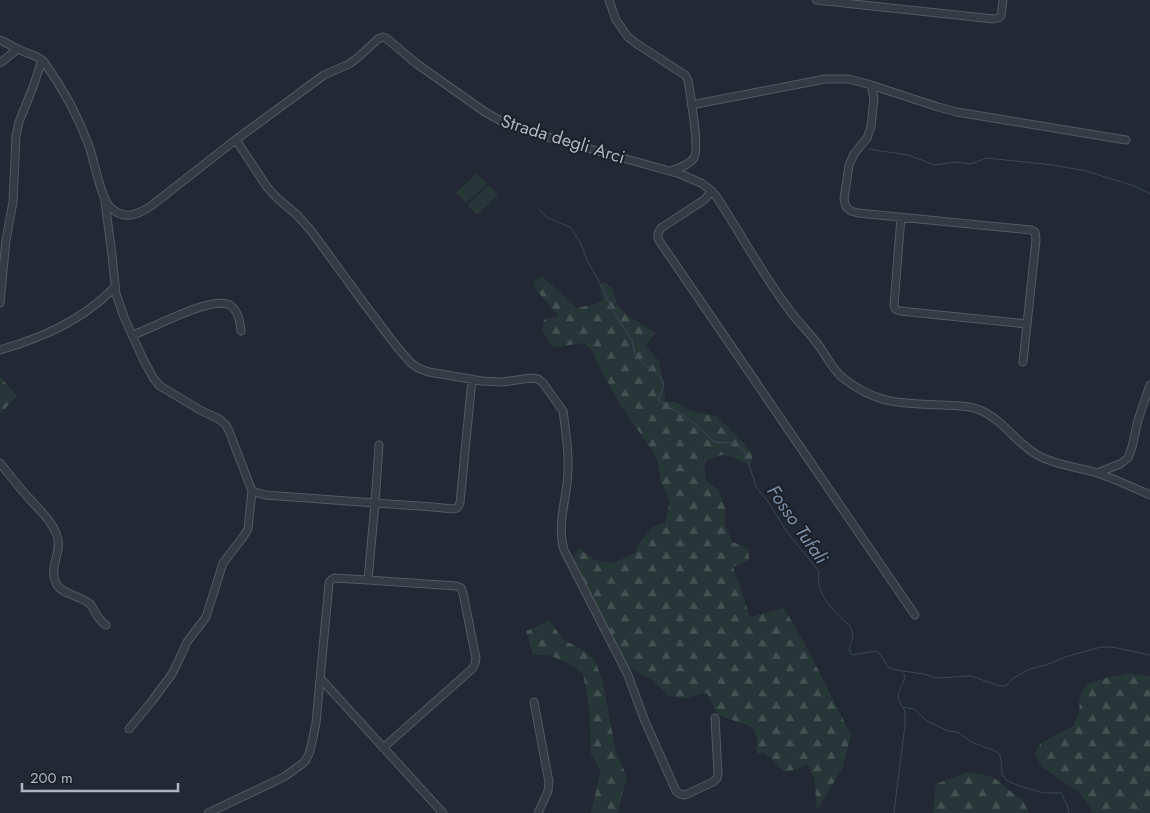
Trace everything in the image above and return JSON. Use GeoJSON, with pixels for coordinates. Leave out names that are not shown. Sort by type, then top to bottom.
{"type":"FeatureCollection","features":[{"type":"Feature","properties":{"kind":"street"},"geometry":{"type":"LineString","coordinates":[[609,0],[616,20],[628,37],[686,77],[688,82],[696,134],[696,155],[689,163],[670,171]]}},
{"type":"Feature","properties":{"kind":"street"},"geometry":{"type":"LineString","coordinates":[[816,0],[996,19],[1001,16],[1003,0]]}},
{"type":"Feature","properties":{"kind":"street","name":"Strada degli Arci"},"geometry":{"type":"LineString","coordinates":[[105,202],[110,208],[119,213],[129,216],[138,214],[162,198],[236,140],[326,74],[349,64],[374,41],[382,37],[388,39],[409,58],[485,112],[503,122],[530,132],[670,171],[695,180],[712,191],[785,305],[817,342],[835,370],[854,386],[870,395],[889,401],[961,406],[977,409],[999,421],[1038,456],[1053,462],[1097,473],[1150,495]]}},
{"type":"Feature","properties":{"kind":"street"},"geometry":{"type":"LineString","coordinates":[[0,40],[42,60],[64,92],[88,145],[105,202],[114,288],[121,309],[144,361],[160,386],[217,418],[226,426],[252,492],[248,529],[223,563],[206,617],[187,642],[172,674],[129,729]]}},
{"type":"Feature","properties":{"kind":"street"},"geometry":{"type":"LineString","coordinates":[[0,63],[18,49]]}},
{"type":"Feature","properties":{"kind":"street"},"geometry":{"type":"LineString","coordinates":[[0,303],[5,244],[13,202],[16,136],[19,122],[42,60]]}},
{"type":"Feature","properties":{"kind":"street"},"geometry":{"type":"LineString","coordinates":[[691,105],[825,79],[849,79],[938,108],[1126,140]]}},
{"type":"Feature","properties":{"kind":"street"},"geometry":{"type":"LineString","coordinates":[[871,85],[874,100],[870,130],[867,138],[854,154],[849,165],[844,204],[854,212],[1031,230],[1035,232],[1036,240],[1023,362]]}},
{"type":"Feature","properties":{"kind":"street"},"geometry":{"type":"LineString","coordinates":[[236,140],[267,187],[312,232],[354,291],[408,360],[424,370],[472,379],[502,382],[531,378],[538,379],[543,383],[562,410],[568,469],[561,522],[561,539],[564,550],[628,675],[644,719],[676,791],[680,794],[685,795],[713,782],[717,778],[715,718]]}},
{"type":"Feature","properties":{"kind":"street"},"geometry":{"type":"LineString","coordinates":[[712,191],[704,200],[661,228],[658,233],[658,239],[915,614]]}},
{"type":"Feature","properties":{"kind":"street"},"geometry":{"type":"LineString","coordinates":[[901,217],[895,309],[1027,324]]}},
{"type":"Feature","properties":{"kind":"street"},"geometry":{"type":"LineString","coordinates":[[0,350],[36,339],[60,328],[96,304],[114,288]]}},
{"type":"Feature","properties":{"kind":"street"},"geometry":{"type":"LineString","coordinates":[[132,335],[191,311],[220,303],[229,305],[236,312],[241,331]]}},
{"type":"Feature","properties":{"kind":"street"},"geometry":{"type":"LineString","coordinates":[[252,492],[265,495],[452,509],[458,507],[461,494],[472,379]]}},
{"type":"Feature","properties":{"kind":"street"},"geometry":{"type":"LineString","coordinates":[[1097,473],[1120,464],[1128,458],[1150,385]]}},
{"type":"Feature","properties":{"kind":"street"},"geometry":{"type":"LineString","coordinates":[[368,580],[379,445]]}},
{"type":"Feature","properties":{"kind":"street"},"geometry":{"type":"LineString","coordinates":[[0,463],[48,520],[57,534],[58,547],[53,571],[57,586],[93,607],[97,616],[106,626]]}},
{"type":"Feature","properties":{"kind":"street"},"geometry":{"type":"LineString","coordinates":[[208,813],[288,774],[306,760],[315,732],[330,581],[336,578],[459,587],[463,593],[476,658],[475,664],[472,670],[384,748]]}},
{"type":"Feature","properties":{"kind":"street"},"geometry":{"type":"LineString","coordinates":[[320,678],[443,813]]}},
{"type":"Feature","properties":{"kind":"street"},"geometry":{"type":"LineString","coordinates":[[534,702],[549,780],[548,791],[538,813]]}},
{"type":"Feature","properties":{"kind":"green space"},"geometry":{"type":"Polygon","coordinates":[[[477,173],[487,184],[466,203],[456,193],[477,173]]]}},
{"type":"Feature","properties":{"kind":"green space"},"geometry":{"type":"Polygon","coordinates":[[[489,185],[498,195],[477,215],[467,205],[489,185]]]}},
{"type":"Feature","properties":{"kind":"green space"},"geometry":{"type":"Polygon","coordinates":[[[543,277],[577,308],[603,300],[600,285],[604,282],[612,288],[618,306],[628,316],[655,333],[646,346],[659,361],[666,402],[676,402],[691,411],[716,416],[744,443],[753,455],[751,464],[743,463],[734,457],[722,455],[707,460],[704,467],[706,480],[719,491],[726,510],[724,522],[732,542],[748,548],[749,560],[733,567],[750,617],[784,608],[807,648],[851,735],[842,769],[817,810],[814,777],[807,765],[795,770],[784,771],[763,752],[757,754],[757,738],[752,727],[718,715],[707,693],[686,698],[669,696],[652,680],[624,664],[574,562],[576,552],[579,548],[594,560],[613,563],[634,554],[641,541],[654,526],[665,523],[670,502],[662,484],[656,456],[619,403],[591,349],[584,343],[553,347],[542,331],[544,320],[559,316],[536,290],[533,281],[543,277]]]}},
{"type":"Feature","properties":{"kind":"green space"},"geometry":{"type":"Polygon","coordinates":[[[0,377],[17,396],[0,414],[0,377]]]}},
{"type":"Feature","properties":{"kind":"green space"},"geometry":{"type":"Polygon","coordinates":[[[549,621],[564,640],[594,659],[602,679],[616,753],[627,777],[616,813],[590,813],[601,770],[591,754],[589,706],[583,674],[572,665],[549,655],[533,655],[526,631],[549,621]]]}},
{"type":"Feature","properties":{"kind":"green space"},"geometry":{"type":"Polygon","coordinates":[[[1130,673],[1150,676],[1150,813],[1093,812],[1081,794],[1041,766],[1035,753],[1041,743],[1073,726],[1079,713],[1080,695],[1087,684],[1130,673]]]}},
{"type":"Feature","properties":{"kind":"green space"},"geometry":{"type":"Polygon","coordinates":[[[968,772],[993,777],[1023,801],[1029,813],[933,813],[936,784],[968,772]]]}},
{"type":"Feature","properties":{"kind":"waterway"},"geometry":{"type":"LineString","coordinates":[[868,149],[908,155],[935,165],[956,162],[971,164],[986,158],[1053,165],[1086,171],[1134,186],[1150,194]]}},
{"type":"Feature","properties":{"kind":"waterway","name":"Fosso Tufali"},"geometry":{"type":"LineString","coordinates":[[539,209],[546,217],[570,227],[580,242],[612,310],[632,340],[635,354],[662,378],[664,386],[658,400],[687,418],[714,442],[735,443],[744,451],[757,488],[787,532],[819,571],[819,586],[824,598],[851,627],[853,636],[849,650],[852,655],[876,651],[888,667],[896,670],[924,674],[936,678],[971,676],[1000,686],[1006,686],[1012,679],[1030,669],[1101,647],[1112,647],[1150,655]]}},
{"type":"Feature","properties":{"kind":"waterway"},"geometry":{"type":"LineString","coordinates":[[903,673],[905,676],[904,681],[898,694],[902,707],[914,709],[927,721],[948,731],[957,732],[974,743],[995,751],[1000,755],[1002,774],[1006,780],[1044,793],[1061,793],[1069,813]]}},
{"type":"Feature","properties":{"kind":"waterway"},"geometry":{"type":"LineString","coordinates":[[894,813],[905,725],[903,707]]}}]}
